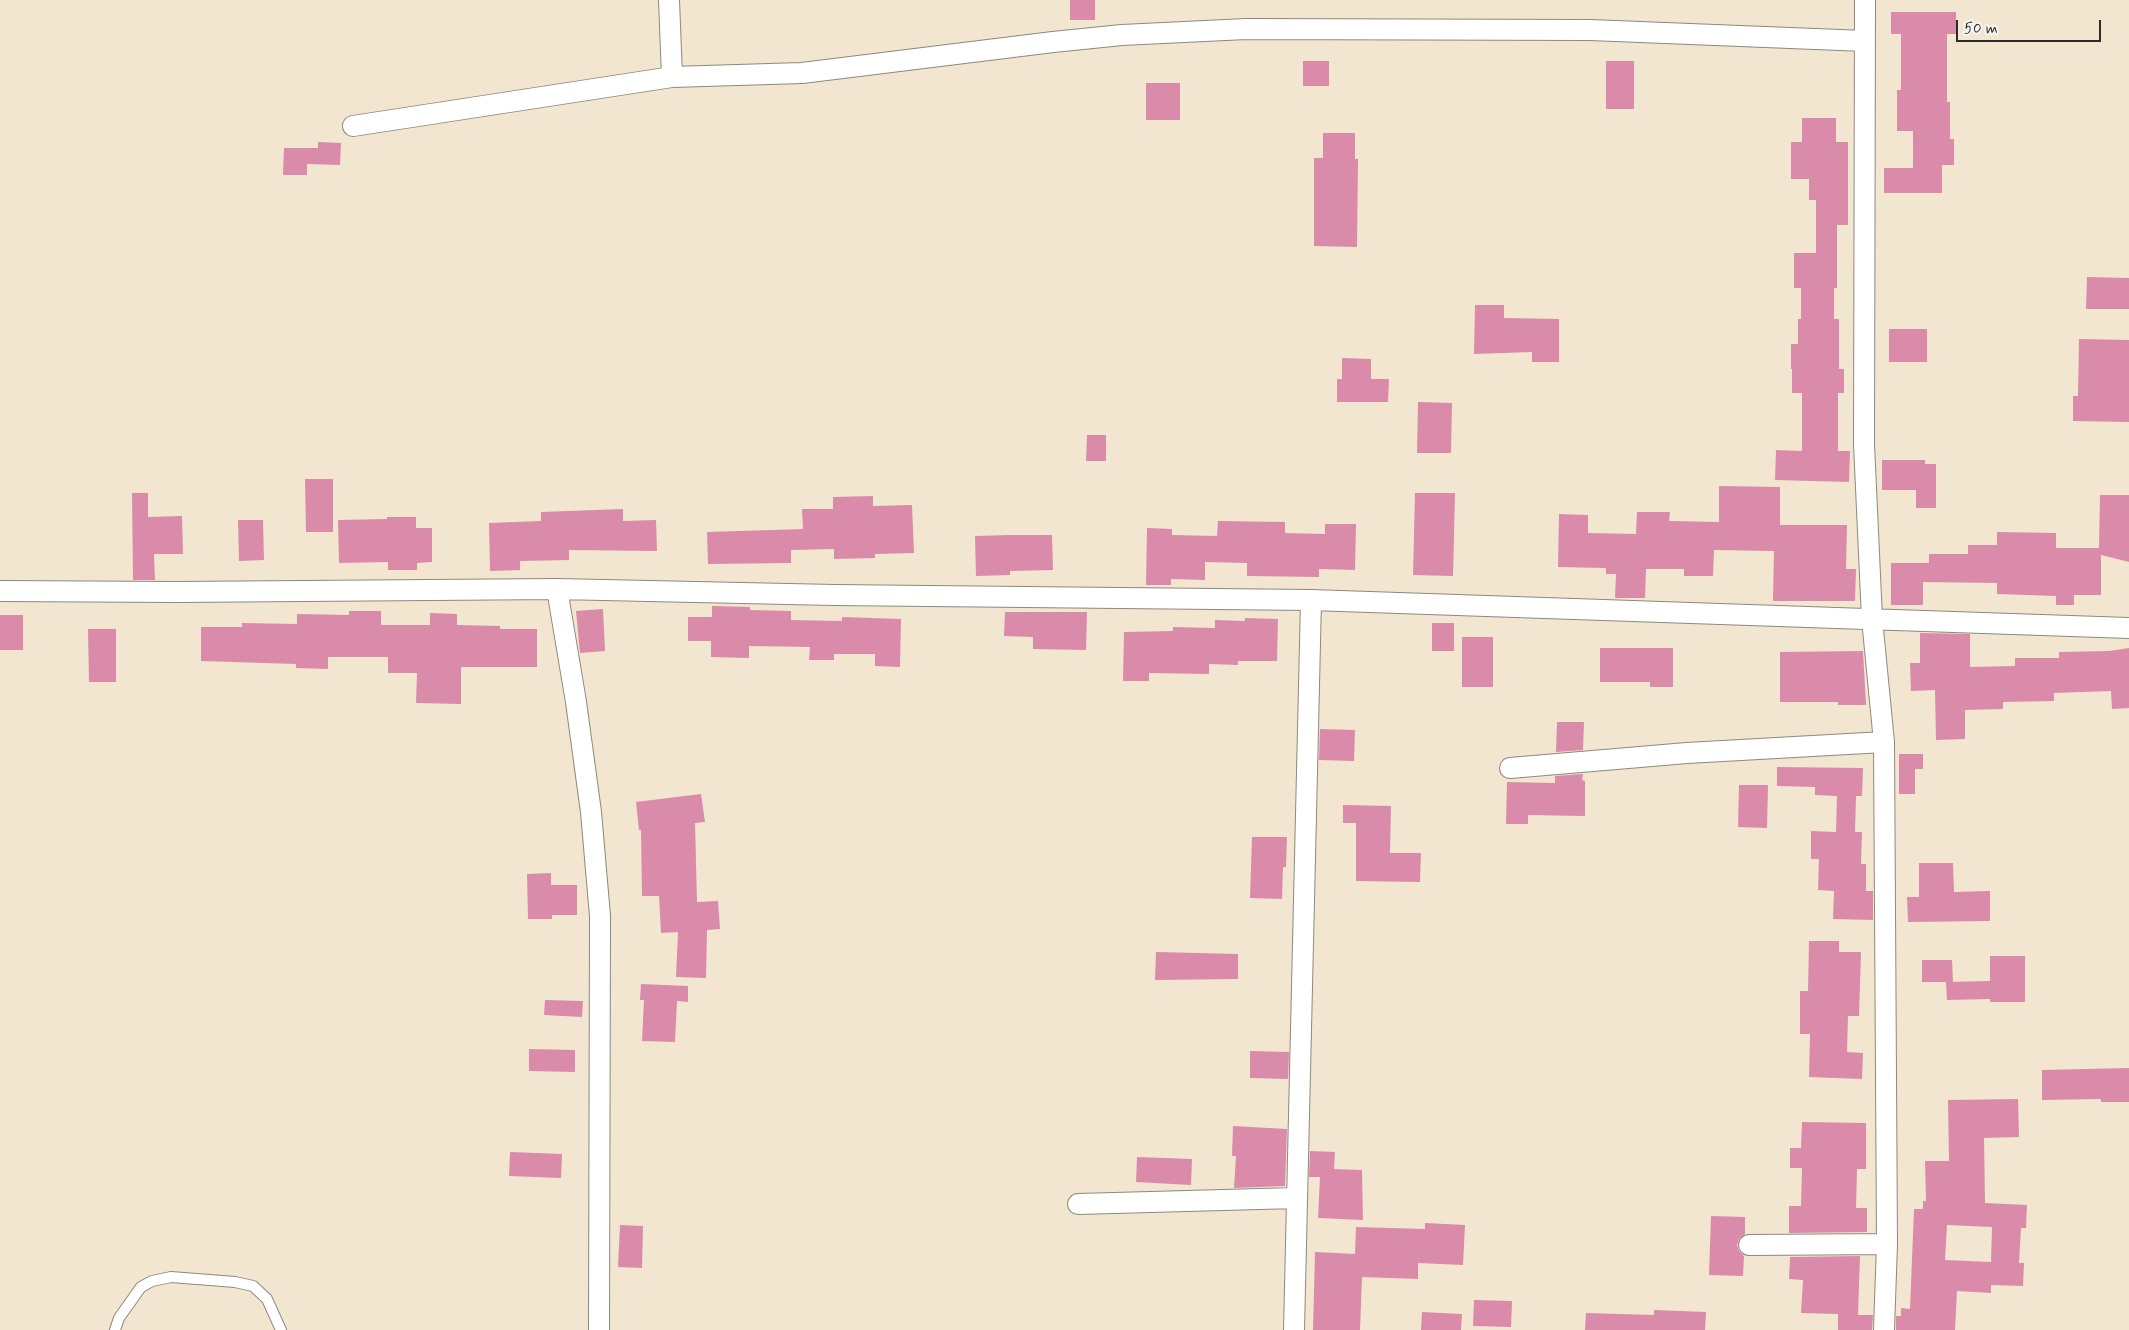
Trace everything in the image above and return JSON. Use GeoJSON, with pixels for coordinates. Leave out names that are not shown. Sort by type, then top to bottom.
{"type":"FeatureCollection","features":[{"type":"Feature","properties":{"kind":"street"},"geometry":{"type":"LineString","coordinates":[[669,0],[672,77]]}},
{"type":"Feature","properties":{"kind":"street"},"geometry":{"type":"LineString","coordinates":[[1865,0],[1864,444],[1872,619],[1884,742],[1887,1244],[1884,1330]]}},
{"type":"Feature","properties":{"kind":"street"},"geometry":{"type":"LineString","coordinates":[[353,126],[672,77],[802,73],[1122,35],[1246,29],[1590,30],[1865,41]]}},
{"type":"Feature","properties":{"kind":"street"},"geometry":{"type":"LineString","coordinates":[[0,591],[207,592],[557,589],[834,595],[1311,600],[2129,628]]}},
{"type":"Feature","properties":{"kind":"street"},"geometry":{"type":"LineString","coordinates":[[557,589],[576,702],[591,812],[600,916],[599,1330]]}},
{"type":"Feature","properties":{"kind":"street"},"geometry":{"type":"LineString","coordinates":[[1294,1330],[1311,600]]}},
{"type":"Feature","properties":{"kind":"street"},"geometry":{"type":"LineString","coordinates":[[1510,768],[1687,753],[1884,742]]}},
{"type":"Feature","properties":{"kind":"street"},"geometry":{"type":"LineString","coordinates":[[1078,1204],[1296,1198]]}},
{"type":"Feature","properties":{"kind":"street"},"geometry":{"type":"LineString","coordinates":[[1749,1245],[1887,1244]]}},
{"type":"Feature","properties":{"kind":"lane"},"geometry":{"type":"LineString","coordinates":[[115,1330],[119,1318],[141,1287],[152,1281],[171,1277],[235,1282],[253,1286],[267,1299],[281,1330]]}},
{"type":"Feature","properties":{"kind":"building"},"geometry":{"type":"Polygon","coordinates":[[[1070,0],[1095,0],[1095,20],[1070,20],[1070,0]]]}},
{"type":"Feature","properties":{"kind":"building"},"geometry":{"type":"Polygon","coordinates":[[[1891,12],[1956,12],[1956,34],[1947,34],[1947,102],[1950,102],[1950,139],[1954,139],[1954,165],[1942,165],[1942,193],[1884,193],[1884,168],[1913,168],[1913,131],[1897,131],[1897,90],[1901,90],[1901,34],[1891,34],[1891,12]]]}},
{"type":"Feature","properties":{"kind":"building"},"geometry":{"type":"Polygon","coordinates":[[[1303,61],[1329,61],[1329,86],[1303,86],[1303,61]]]}},
{"type":"Feature","properties":{"kind":"building"},"geometry":{"type":"Polygon","coordinates":[[[1606,61],[1634,61],[1634,109],[1606,109],[1606,61]]]}},
{"type":"Feature","properties":{"kind":"building"},"geometry":{"type":"Polygon","coordinates":[[[1146,83],[1180,83],[1180,120],[1146,120],[1146,83]]]}},
{"type":"Feature","properties":{"kind":"building"},"geometry":{"type":"Polygon","coordinates":[[[1802,118],[1836,118],[1836,142],[1848,142],[1848,225],[1837,225],[1837,288],[1834,288],[1834,319],[1839,319],[1839,369],[1844,369],[1844,393],[1838,393],[1838,451],[1850,451],[1849,482],[1775,480],[1776,450],[1802,451],[1802,393],[1792,393],[1791,369],[1791,344],[1798,344],[1798,319],[1801,319],[1801,288],[1794,288],[1794,253],[1816,253],[1816,200],[1809,200],[1809,179],[1791,179],[1791,142],[1802,142],[1802,118]]]}},
{"type":"Feature","properties":{"kind":"building"},"geometry":{"type":"Polygon","coordinates":[[[1323,133],[1355,133],[1355,159],[1358,159],[1357,247],[1314,246],[1314,158],[1323,158],[1323,133]]]}},
{"type":"Feature","properties":{"kind":"building"},"geometry":{"type":"Polygon","coordinates":[[[318,142],[341,143],[340,165],[307,164],[307,175],[283,175],[284,148],[318,148],[318,142]]]}},
{"type":"Feature","properties":{"kind":"building"},"geometry":{"type":"Polygon","coordinates":[[[2087,277],[2129,278],[2129,309],[2086,309],[2087,277]]]}},
{"type":"Feature","properties":{"kind":"building"},"geometry":{"type":"Polygon","coordinates":[[[1475,305],[1504,305],[1504,318],[1559,319],[1559,362],[1532,362],[1532,352],[1474,354],[1475,305]]]}},
{"type":"Feature","properties":{"kind":"building"},"geometry":{"type":"Polygon","coordinates":[[[1889,329],[1927,329],[1927,362],[1889,362],[1889,329]]]}},
{"type":"Feature","properties":{"kind":"building"},"geometry":{"type":"Polygon","coordinates":[[[2079,339],[2129,340],[2129,422],[2073,421],[2073,396],[2078,396],[2079,339]]]}},
{"type":"Feature","properties":{"kind":"building"},"geometry":{"type":"Polygon","coordinates":[[[1342,358],[1371,359],[1371,379],[1389,379],[1388,402],[1337,402],[1337,379],[1342,379],[1342,358]]]}},
{"type":"Feature","properties":{"kind":"building"},"geometry":{"type":"Polygon","coordinates":[[[1418,402],[1452,403],[1451,453],[1417,453],[1418,402]]]}},
{"type":"Feature","properties":{"kind":"building"},"geometry":{"type":"Polygon","coordinates":[[[1087,435],[1106,435],[1106,461],[1086,461],[1087,435]]]}},
{"type":"Feature","properties":{"kind":"building"},"geometry":{"type":"Polygon","coordinates":[[[1882,460],[1925,460],[1925,464],[1936,464],[1936,508],[1916,508],[1916,490],[1882,490],[1882,460]]]}},
{"type":"Feature","properties":{"kind":"building"},"geometry":{"type":"Polygon","coordinates":[[[305,479],[333,479],[333,532],[306,532],[305,479]]]}},
{"type":"Feature","properties":{"kind":"building"},"geometry":{"type":"Polygon","coordinates":[[[1719,486],[1780,487],[1780,525],[1847,525],[1846,569],[1856,569],[1855,601],[1773,601],[1774,551],[1714,550],[1713,576],[1684,576],[1684,569],[1646,569],[1645,598],[1615,598],[1616,574],[1606,574],[1606,568],[1558,567],[1559,514],[1588,515],[1588,533],[1636,534],[1637,512],[1670,512],[1669,521],[1719,522],[1719,486]]]}},
{"type":"Feature","properties":{"kind":"building"},"geometry":{"type":"Polygon","coordinates":[[[132,493],[148,493],[148,517],[182,516],[183,554],[154,554],[155,580],[133,580],[132,493]]]}},
{"type":"Feature","properties":{"kind":"building"},"geometry":{"type":"Polygon","coordinates":[[[1415,493],[1455,493],[1453,576],[1413,575],[1415,493]]]}},
{"type":"Feature","properties":{"kind":"building"},"geometry":{"type":"Polygon","coordinates":[[[2100,495],[2129,495],[2129,562],[2101,555],[2101,595],[2074,595],[2074,605],[2056,605],[2056,596],[1997,594],[1997,583],[1923,582],[1923,605],[1891,605],[1891,563],[1929,563],[1929,554],[1968,554],[1968,545],[1997,545],[1997,532],[2056,533],[2056,548],[2099,548],[2100,495]]]}},
{"type":"Feature","properties":{"kind":"building"},"geometry":{"type":"Polygon","coordinates":[[[873,496],[873,506],[912,505],[914,553],[875,554],[875,558],[834,559],[834,549],[791,550],[791,563],[708,564],[707,532],[803,529],[802,509],[833,509],[833,497],[873,496]]]}},
{"type":"Feature","properties":{"kind":"building"},"geometry":{"type":"Polygon","coordinates":[[[623,509],[623,521],[656,520],[657,551],[569,550],[569,560],[520,561],[520,570],[490,571],[489,523],[541,521],[541,512],[623,509]]]}},
{"type":"Feature","properties":{"kind":"building"},"geometry":{"type":"Polygon","coordinates":[[[387,517],[416,517],[416,528],[432,528],[432,562],[417,563],[417,570],[388,570],[388,562],[339,563],[338,520],[387,519],[387,517]]]}},
{"type":"Feature","properties":{"kind":"building"},"geometry":{"type":"Polygon","coordinates":[[[238,520],[263,520],[264,560],[239,561],[238,520]]]}},
{"type":"Feature","properties":{"kind":"building"},"geometry":{"type":"Polygon","coordinates":[[[1218,521],[1285,522],[1285,533],[1325,534],[1325,524],[1356,524],[1355,570],[1319,569],[1319,577],[1247,576],[1247,563],[1205,562],[1205,580],[1171,579],[1171,585],[1146,585],[1147,528],[1172,529],[1172,535],[1217,536],[1218,521]]]}},
{"type":"Feature","properties":{"kind":"building"},"geometry":{"type":"Polygon","coordinates":[[[1052,535],[1053,570],[1010,571],[1010,575],[976,576],[975,536],[1052,535]]]}},
{"type":"Feature","properties":{"kind":"building"},"geometry":{"type":"Polygon","coordinates":[[[712,606],[750,607],[750,610],[791,611],[791,620],[842,621],[842,617],[901,619],[900,667],[875,666],[875,654],[834,654],[834,660],[809,660],[810,647],[749,646],[749,658],[711,657],[711,641],[688,641],[688,617],[712,617],[712,606]]]}},
{"type":"Feature","properties":{"kind":"building"},"geometry":{"type":"Polygon","coordinates":[[[603,609],[605,651],[580,653],[576,611],[603,609]]]}},
{"type":"Feature","properties":{"kind":"building"},"geometry":{"type":"Polygon","coordinates":[[[349,611],[381,611],[381,625],[430,625],[430,613],[457,614],[457,625],[500,626],[500,629],[537,629],[537,667],[461,667],[461,704],[416,703],[417,673],[388,673],[388,657],[328,657],[328,669],[296,668],[296,664],[201,661],[201,627],[242,627],[242,623],[297,624],[297,614],[349,615],[349,611]]]}},
{"type":"Feature","properties":{"kind":"building"},"geometry":{"type":"Polygon","coordinates":[[[1005,612],[1087,612],[1086,650],[1033,649],[1033,637],[1004,636],[1005,612]]]}},
{"type":"Feature","properties":{"kind":"building"},"geometry":{"type":"Polygon","coordinates":[[[0,615],[23,615],[23,650],[0,650],[0,615]]]}},
{"type":"Feature","properties":{"kind":"building"},"geometry":{"type":"Polygon","coordinates":[[[1245,618],[1278,619],[1277,661],[1238,661],[1238,665],[1209,664],[1209,674],[1149,673],[1149,681],[1123,681],[1124,632],[1173,631],[1173,627],[1215,628],[1215,620],[1245,621],[1245,618]]]}},
{"type":"Feature","properties":{"kind":"building"},"geometry":{"type":"Polygon","coordinates":[[[1432,623],[1454,623],[1454,651],[1432,651],[1432,623]]]}},
{"type":"Feature","properties":{"kind":"building"},"geometry":{"type":"Polygon","coordinates":[[[88,629],[116,629],[116,682],[89,682],[88,629]]]}},
{"type":"Feature","properties":{"kind":"building"},"geometry":{"type":"Polygon","coordinates":[[[1920,633],[1970,634],[1970,667],[2015,666],[2015,658],[2059,658],[2059,652],[2109,651],[2129,648],[2129,708],[2112,709],[2111,691],[2054,693],[2054,701],[2003,702],[2003,709],[1965,710],[1965,739],[1936,740],[1935,690],[1911,691],[1910,663],[1920,663],[1920,633]]]}},
{"type":"Feature","properties":{"kind":"building"},"geometry":{"type":"Polygon","coordinates":[[[1462,637],[1493,637],[1493,687],[1462,687],[1462,637]]]}},
{"type":"Feature","properties":{"kind":"building"},"geometry":{"type":"Polygon","coordinates":[[[1600,648],[1673,648],[1673,687],[1650,687],[1650,682],[1600,682],[1600,648]]]}},
{"type":"Feature","properties":{"kind":"building"},"geometry":{"type":"Polygon","coordinates":[[[1863,651],[1866,705],[1838,705],[1838,702],[1780,702],[1780,652],[1863,651]]]}},
{"type":"Feature","properties":{"kind":"building"},"geometry":{"type":"Polygon","coordinates":[[[1557,722],[1584,722],[1583,750],[1556,752],[1557,722]]]}},
{"type":"Feature","properties":{"kind":"building"},"geometry":{"type":"Polygon","coordinates":[[[1320,729],[1355,730],[1354,761],[1319,760],[1320,729]]]}},
{"type":"Feature","properties":{"kind":"building"},"geometry":{"type":"Polygon","coordinates":[[[1899,754],[1923,754],[1923,769],[1915,769],[1915,794],[1899,794],[1899,754]]]}},
{"type":"Feature","properties":{"kind":"building"},"geometry":{"type":"Polygon","coordinates":[[[1777,767],[1863,768],[1862,796],[1856,796],[1855,832],[1862,832],[1861,864],[1866,864],[1866,891],[1873,891],[1873,920],[1833,919],[1834,891],[1818,890],[1819,859],[1811,859],[1811,831],[1836,832],[1837,796],[1815,795],[1815,787],[1777,786],[1777,767]]]}},
{"type":"Feature","properties":{"kind":"building"},"geometry":{"type":"Polygon","coordinates":[[[1583,774],[1582,780],[1585,781],[1585,816],[1528,815],[1528,824],[1506,824],[1507,782],[1555,783],[1555,776],[1583,774]]]}},
{"type":"Feature","properties":{"kind":"building"},"geometry":{"type":"Polygon","coordinates":[[[1739,785],[1768,785],[1767,828],[1738,827],[1739,785]]]}},
{"type":"Feature","properties":{"kind":"building"},"geometry":{"type":"Polygon","coordinates":[[[701,794],[705,822],[695,823],[697,902],[718,901],[720,929],[707,930],[706,978],[676,977],[678,932],[661,933],[659,896],[642,896],[641,830],[639,830],[636,802],[701,794]]]}},
{"type":"Feature","properties":{"kind":"building"},"geometry":{"type":"Polygon","coordinates":[[[1343,805],[1391,806],[1390,853],[1421,853],[1420,882],[1356,881],[1356,823],[1343,823],[1343,805]]]}},
{"type":"Feature","properties":{"kind":"building"},"geometry":{"type":"Polygon","coordinates":[[[1252,837],[1287,837],[1286,867],[1283,867],[1282,899],[1250,898],[1252,837]]]}},
{"type":"Feature","properties":{"kind":"building"},"geometry":{"type":"Polygon","coordinates":[[[1919,863],[1953,863],[1954,892],[1990,891],[1990,921],[1908,922],[1907,897],[1919,897],[1919,863]]]}},
{"type":"Feature","properties":{"kind":"building"},"geometry":{"type":"Polygon","coordinates":[[[551,873],[551,885],[577,885],[577,915],[552,915],[552,919],[528,919],[527,874],[551,873]]]}},
{"type":"Feature","properties":{"kind":"building"},"geometry":{"type":"Polygon","coordinates":[[[1809,941],[1839,941],[1839,952],[1861,952],[1859,1016],[1848,1016],[1847,1052],[1863,1053],[1862,1079],[1809,1077],[1810,1034],[1800,1034],[1800,991],[1808,991],[1809,941]]]}},
{"type":"Feature","properties":{"kind":"building"},"geometry":{"type":"Polygon","coordinates":[[[1156,952],[1238,954],[1238,979],[1155,980],[1156,952]]]}},
{"type":"Feature","properties":{"kind":"building"},"geometry":{"type":"Polygon","coordinates":[[[1990,956],[2025,956],[2025,1002],[1990,1002],[1990,999],[1947,1000],[1946,982],[1990,981],[1990,956]]]}},
{"type":"Feature","properties":{"kind":"building"},"geometry":{"type":"Polygon","coordinates":[[[1922,960],[1952,960],[1953,982],[1922,982],[1922,960]]]}},
{"type":"Feature","properties":{"kind":"building"},"geometry":{"type":"Polygon","coordinates":[[[641,984],[688,986],[688,1002],[677,1001],[675,1042],[642,1041],[644,1000],[640,1000],[641,984]]]}},
{"type":"Feature","properties":{"kind":"building"},"geometry":{"type":"Polygon","coordinates":[[[545,1000],[583,1001],[582,1017],[544,1015],[545,1000]]]}},
{"type":"Feature","properties":{"kind":"building"},"geometry":{"type":"Polygon","coordinates":[[[529,1049],[575,1050],[575,1072],[529,1071],[529,1049]]]}},
{"type":"Feature","properties":{"kind":"building"},"geometry":{"type":"Polygon","coordinates":[[[1250,1051],[1289,1052],[1288,1079],[1250,1078],[1250,1051]]]}},
{"type":"Feature","properties":{"kind":"building"},"geometry":{"type":"Polygon","coordinates":[[[2129,1068],[2129,1102],[2101,1102],[2101,1099],[2042,1100],[2042,1070],[2129,1068]]]}},
{"type":"Feature","properties":{"kind":"building"},"geometry":{"type":"Polygon","coordinates":[[[2018,1099],[2019,1137],[1984,1138],[1985,1203],[2027,1205],[2026,1228],[2021,1228],[2019,1263],[2024,1263],[2023,1286],[1991,1285],[1991,1293],[1957,1291],[1955,1330],[1896,1330],[1896,1316],[1901,1316],[1901,1308],[1910,1309],[1914,1209],[1923,1209],[1923,1201],[1926,1201],[1925,1161],[1949,1161],[1948,1100],[2018,1099]],[[1947,1225],[1945,1260],[1991,1262],[1992,1227],[1947,1225]]]}},
{"type":"Feature","properties":{"kind":"building"},"geometry":{"type":"Polygon","coordinates":[[[1802,1122],[1866,1123],[1866,1169],[1857,1169],[1856,1208],[1867,1208],[1867,1232],[1789,1233],[1789,1206],[1801,1206],[1802,1168],[1790,1168],[1790,1148],[1801,1148],[1802,1122]]]}},
{"type":"Feature","properties":{"kind":"building"},"geometry":{"type":"Polygon","coordinates":[[[1233,1126],[1287,1129],[1285,1186],[1234,1188],[1236,1156],[1232,1156],[1233,1126]]]}},
{"type":"Feature","properties":{"kind":"building"},"geometry":{"type":"Polygon","coordinates":[[[1310,1151],[1335,1152],[1334,1169],[1362,1170],[1363,1220],[1318,1218],[1320,1177],[1309,1177],[1310,1151]]]}},
{"type":"Feature","properties":{"kind":"building"},"geometry":{"type":"Polygon","coordinates":[[[510,1152],[562,1154],[561,1178],[509,1176],[510,1152]]]}},
{"type":"Feature","properties":{"kind":"building"},"geometry":{"type":"Polygon","coordinates":[[[1137,1157],[1192,1159],[1191,1185],[1136,1182],[1137,1157]]]}},
{"type":"Feature","properties":{"kind":"building"},"geometry":{"type":"Polygon","coordinates":[[[1711,1216],[1745,1217],[1745,1234],[1739,1239],[1737,1245],[1739,1251],[1744,1256],[1743,1276],[1709,1275],[1711,1216]]]}},
{"type":"Feature","properties":{"kind":"building"},"geometry":{"type":"Polygon","coordinates":[[[1425,1223],[1465,1225],[1463,1265],[1418,1263],[1418,1279],[1362,1277],[1360,1330],[1313,1330],[1315,1252],[1355,1254],[1356,1227],[1425,1229],[1425,1223]]]}},
{"type":"Feature","properties":{"kind":"building"},"geometry":{"type":"Polygon","coordinates":[[[620,1225],[643,1226],[642,1268],[618,1267],[620,1225]]]}},
{"type":"Feature","properties":{"kind":"building"},"geometry":{"type":"Polygon","coordinates":[[[1860,1256],[1858,1315],[1873,1315],[1872,1330],[1838,1330],[1838,1314],[1801,1313],[1803,1280],[1789,1279],[1790,1257],[1860,1256]]]}},
{"type":"Feature","properties":{"kind":"building"},"geometry":{"type":"Polygon","coordinates":[[[1474,1300],[1512,1301],[1511,1327],[1473,1326],[1474,1300]]]}},
{"type":"Feature","properties":{"kind":"building"},"geometry":{"type":"Polygon","coordinates":[[[1654,1310],[1706,1312],[1705,1330],[1585,1330],[1586,1313],[1654,1315],[1654,1310]]]}},
{"type":"Feature","properties":{"kind":"building"},"geometry":{"type":"Polygon","coordinates":[[[1422,1312],[1462,1314],[1461,1330],[1421,1330],[1422,1312]]]}}]}
